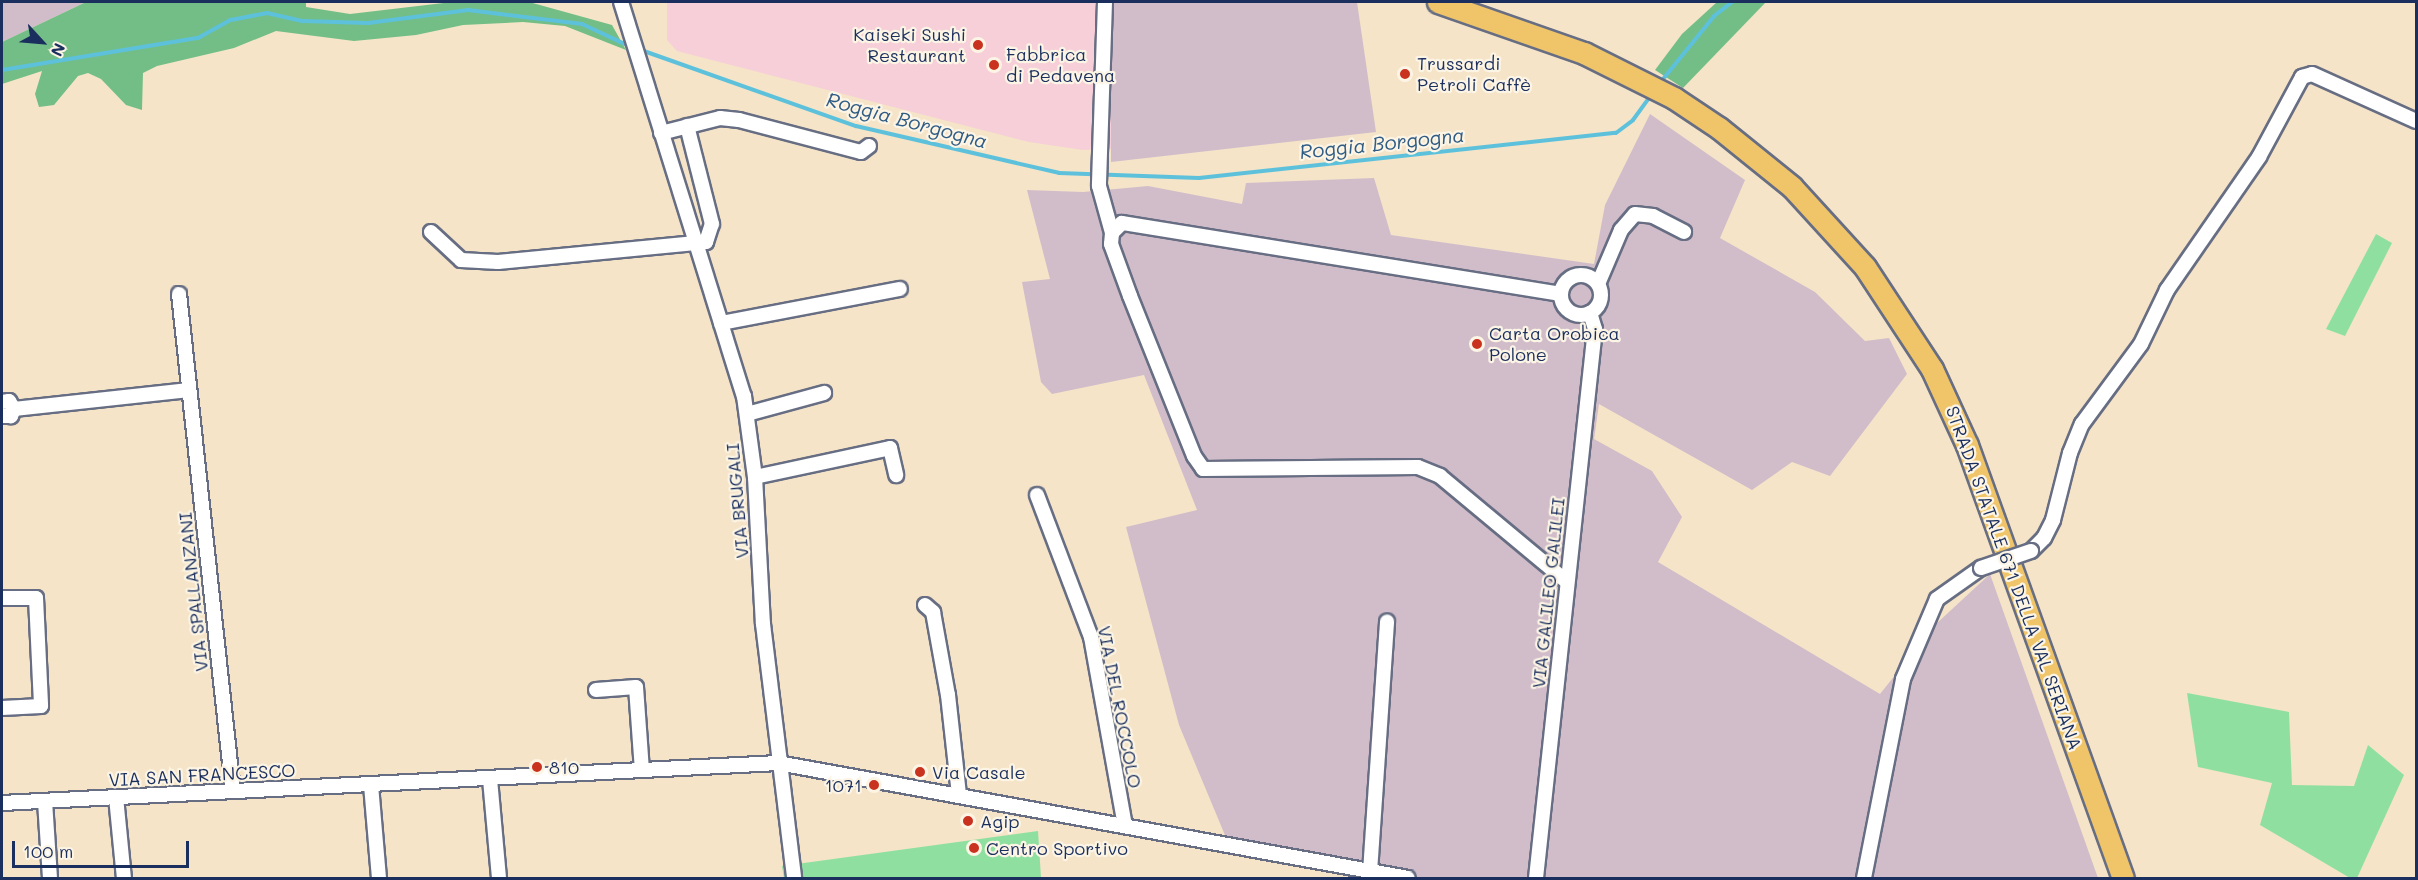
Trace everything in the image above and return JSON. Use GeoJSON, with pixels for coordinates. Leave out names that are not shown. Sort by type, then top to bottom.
{"type":"FeatureCollection","features":[{"type":"Feature","properties":{"kind":"highway","name":"STRADA STATALE 671 DELLA VAL SERIANA"},"geometry":{"type":"LineString","coordinates":[[1438,2],[1619,68],[1674,98],[1756,156],[1826,221],[1889,299],[1927,359],[1967,445],[2123,879]]}},
{"type":"Feature","properties":{"kind":"street","name":"VIA BRUGALI"},"geometry":{"type":"LineString","coordinates":[[621,2],[747,414],[755,477],[763,624],[778,763],[794,879]]}},
{"type":"Feature","properties":{"kind":"street"},"geometry":{"type":"LineString","coordinates":[[1105,2],[1099,186],[1112,233],[1111,244],[1197,464],[1203,469],[1418,467],[1440,476],[1567,582]]}},
{"type":"Feature","properties":{"kind":"street"},"geometry":{"type":"LineString","coordinates":[[1864,879],[1903,679],[1937,599],[1981,567],[2031,550],[2044,538],[2054,520],[2070,453],[2082,424],[2141,344],[2167,290],[2259,157],[2295,85],[2312,74],[2416,122]]}},
{"type":"Feature","properties":{"kind":"street"},"geometry":{"type":"LineString","coordinates":[[661,133],[720,118],[739,120],[861,152],[869,146]]}},
{"type":"Feature","properties":{"kind":"street"},"geometry":{"type":"LineString","coordinates":[[431,232],[461,260],[498,262],[706,243],[712,224],[687,126]]}},
{"type":"Feature","properties":{"kind":"street"},"geometry":{"type":"LineString","coordinates":[[1598,284],[1588,276],[1576,275],[1567,280],[1562,294],[1570,312],[1590,313],[1600,300],[1598,284],[1621,230],[1635,214],[1653,216],[1684,232]]}},
{"type":"Feature","properties":{"kind":"street"},"geometry":{"type":"LineString","coordinates":[[1112,233],[1122,223],[1562,294]]}},
{"type":"Feature","properties":{"kind":"street"},"geometry":{"type":"LineString","coordinates":[[721,323],[900,289]]}},
{"type":"Feature","properties":{"kind":"street","name":"VIA SPALLANZANI"},"geometry":{"type":"LineString","coordinates":[[179,294],[233,791]]}},
{"type":"Feature","properties":{"kind":"street","name":"VIA GALILEO GALILEI"},"geometry":{"type":"LineString","coordinates":[[1536,879],[1595,328],[1590,313]]}},
{"type":"Feature","properties":{"kind":"street"},"geometry":{"type":"LineString","coordinates":[[14,409],[189,390]]}},
{"type":"Feature","properties":{"kind":"street"},"geometry":{"type":"LineString","coordinates":[[747,414],[824,393]]}},
{"type":"Feature","properties":{"kind":"street"},"geometry":{"type":"LineString","coordinates":[[2,402],[9,401],[14,409]]}},
{"type":"Feature","properties":{"kind":"street"},"geometry":{"type":"LineString","coordinates":[[2,416],[11,416],[14,409]]}},
{"type":"Feature","properties":{"kind":"street"},"geometry":{"type":"LineString","coordinates":[[755,477],[890,448],[896,476]]}},
{"type":"Feature","properties":{"kind":"street","name":"VIA DEL ROCCOLO"},"geometry":{"type":"LineString","coordinates":[[1037,495],[1092,638],[1125,825]]}},
{"type":"Feature","properties":{"kind":"street"},"geometry":{"type":"LineString","coordinates":[[2,598],[36,598],[41,706],[2,708]]}},
{"type":"Feature","properties":{"kind":"street"},"geometry":{"type":"LineString","coordinates":[[924,605],[933,612],[942,659],[959,794]]}},
{"type":"Feature","properties":{"kind":"street"},"geometry":{"type":"LineString","coordinates":[[1370,872],[1387,622]]}},
{"type":"Feature","properties":{"kind":"street"},"geometry":{"type":"LineString","coordinates":[[596,690],[636,687],[642,770]]}},
{"type":"Feature","properties":{"kind":"street"},"geometry":{"type":"LineString","coordinates":[[778,763],[959,794],[1408,879]]}},
{"type":"Feature","properties":{"kind":"street","name":"VIA SAN FRANCESCO"},"geometry":{"type":"LineString","coordinates":[[2,803],[778,763]]}},
{"type":"Feature","properties":{"kind":"street"},"geometry":{"type":"LineString","coordinates":[[490,778],[499,879]]}},
{"type":"Feature","properties":{"kind":"street"},"geometry":{"type":"LineString","coordinates":[[371,785],[379,879]]}},
{"type":"Feature","properties":{"kind":"street"},"geometry":{"type":"LineString","coordinates":[[116,797],[124,879]]}},
{"type":"Feature","properties":{"kind":"street"},"geometry":{"type":"LineString","coordinates":[[45,801],[50,879]]}},
{"type":"Feature","properties":{"kind":"shaded area"},"geometry":{"type":"Polygon","coordinates":[[[2,2],[86,2],[2,42],[2,2]]]}},
{"type":"Feature","properties":{"kind":"shaded area"},"geometry":{"type":"Polygon","coordinates":[[[667,2],[1111,2],[1111,149],[1083,150],[1029,142],[677,51],[667,40],[667,2]]]}},
{"type":"Feature","properties":{"kind":"shaded area"},"geometry":{"type":"Polygon","coordinates":[[[1111,2],[1357,2],[1376,132],[1111,162],[1111,2]]]}},
{"type":"Feature","properties":{"kind":"shaded area"},"geometry":{"type":"Polygon","coordinates":[[[1650,114],[1745,180],[1720,238],[1815,292],[1865,341],[1889,338],[1907,374],[1830,476],[1792,462],[1752,490],[1599,404],[1594,439],[1652,471],[1682,517],[1658,562],[1880,694],[1936,624],[1990,574],[2098,878],[1361,878],[1232,852],[1179,725],[1126,527],[1197,510],[1144,375],[1052,394],[1041,382],[1022,282],[1050,279],[1027,190],[1083,192],[1148,186],[1242,204],[1246,183],[1374,178],[1391,235],[1594,264],[1605,205],[1650,114]]]}},
{"type":"Feature","properties":{"kind":"green space"},"geometry":{"type":"Polygon","coordinates":[[[86,2],[323,2],[306,3],[306,7],[350,14],[452,2],[529,2],[612,25],[626,50],[565,26],[523,22],[463,25],[416,35],[354,41],[276,31],[234,48],[157,66],[143,73],[142,110],[126,105],[101,79],[88,73],[78,76],[54,105],[39,107],[35,94],[42,71],[2,84],[2,42],[86,2]]]}},
{"type":"Feature","properties":{"kind":"green space"},"geometry":{"type":"Polygon","coordinates":[[[1717,2],[1766,2],[1683,88],[1655,70],[1682,34],[1717,2]]]}},
{"type":"Feature","properties":{"kind":"green space"},"geometry":{"type":"Polygon","coordinates":[[[2376,234],[2392,243],[2345,336],[2326,329],[2376,234]]]}},
{"type":"Feature","properties":{"kind":"green space"},"geometry":{"type":"Polygon","coordinates":[[[2187,693],[2289,712],[2292,785],[2354,786],[2368,745],[2404,775],[2357,878],[2350,878],[2260,825],[2272,783],[2198,767],[2187,693]]]}},
{"type":"Feature","properties":{"kind":"green space","name":"Centro Sportivo"},"geometry":{"type":"Polygon","coordinates":[[[1038,831],[1041,878],[784,878],[782,866],[1038,831]]]}},
{"type":"Feature","properties":{"kind":"waterway","name":"Roggia Borgogna"},"geometry":{"type":"LineString","coordinates":[[1659,84],[1714,16],[1732,2]]}},
{"type":"Feature","properties":{"kind":"waterway","name":"Roggia Borgogna"},"geometry":{"type":"LineString","coordinates":[[2,70],[198,38],[231,20],[267,13],[303,21],[368,23],[468,10],[582,24],[631,47]]}},
{"type":"Feature","properties":{"kind":"waterway","name":"Roggia Borgogna"},"geometry":{"type":"LineString","coordinates":[[641,50],[856,126],[1059,173],[1199,178],[1616,133],[1633,120],[1651,95]]}},
{"type":"Feature","properties":{"kind":"place","name":"Kaiseki Sushi Restaurant"},"geometry":{"type":"Point","coordinates":[978,45]}},
{"type":"Feature","properties":{"kind":"place","name":"Fabbrica di Pedavena"},"geometry":{"type":"Point","coordinates":[994,65]}},
{"type":"Feature","properties":{"kind":"place","name":"Trussardi Petroli Caffè"},"geometry":{"type":"Point","coordinates":[1405,74]}},
{"type":"Feature","properties":{"kind":"place","name":"Carta Orobica Polone"},"geometry":{"type":"Point","coordinates":[1477,344]}},
{"type":"Feature","properties":{"kind":"place","name":"810"},"geometry":{"type":"Point","coordinates":[537,767]}},
{"type":"Feature","properties":{"kind":"place","name":"Via Casale"},"geometry":{"type":"Point","coordinates":[920,772]}},
{"type":"Feature","properties":{"kind":"place","name":"1071"},"geometry":{"type":"Point","coordinates":[874,785]}},
{"type":"Feature","properties":{"kind":"place","name":"Agip"},"geometry":{"type":"Point","coordinates":[968,821]}},
{"type":"Feature","properties":{"kind":"place","name":"Centro Sportivo"},"geometry":{"type":"Point","coordinates":[974,848]}}]}
